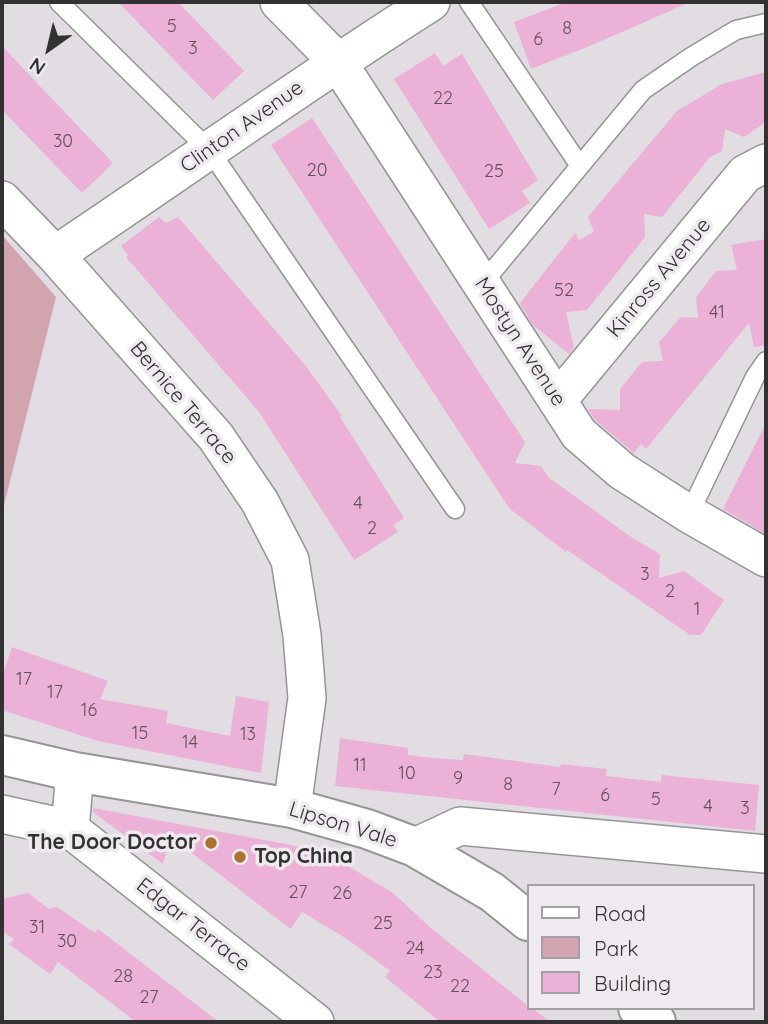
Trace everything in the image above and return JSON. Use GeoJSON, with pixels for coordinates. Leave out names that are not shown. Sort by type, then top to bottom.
{"type":"FeatureCollection","features":[{"type":"Feature","properties":{"kind":"main road","name":"Lipson Vale"},"geometry":{"type":"LineString","coordinates":[[2,755],[75,772],[292,808],[367,829],[415,847]]}},
{"type":"Feature","properties":{"kind":"main road"},"geometry":{"type":"LineString","coordinates":[[415,847],[492,892],[526,919]]}},
{"type":"Feature","properties":{"kind":"main road"},"geometry":{"type":"LineString","coordinates":[[641,1010],[656,1022]]}},
{"type":"Feature","properties":{"kind":"street","name":"Mostyn Avenue"},"geometry":{"type":"LineString","coordinates":[[279,2],[337,61],[579,434],[622,471],[688,514],[766,558]]}},
{"type":"Feature","properties":{"kind":"street","name":"Clinton Avenue"},"geometry":{"type":"LineString","coordinates":[[55,255],[337,61],[431,2]]}},
{"type":"Feature","properties":{"kind":"street","name":"Kinross Avenue"},"geometry":{"type":"LineString","coordinates":[[558,400],[746,174],[766,163]]}},
{"type":"Feature","properties":{"kind":"street","name":"Bernice Terrace"},"geometry":{"type":"LineString","coordinates":[[2,200],[55,255],[216,437],[260,502],[290,560],[302,635],[307,698],[292,808]]}},
{"type":"Feature","properties":{"kind":"street"},"geometry":{"type":"LineString","coordinates":[[70,829],[75,772]]}},
{"type":"Feature","properties":{"kind":"street","name":"Edgar Terrace"},"geometry":{"type":"LineString","coordinates":[[2,814],[70,829],[315,1022]]}},
{"type":"Feature","properties":{"kind":"street","name":"Lipson Vale"},"geometry":{"type":"LineString","coordinates":[[415,847],[460,826],[766,854]]}},
{"type":"Feature","properties":{"kind":"lane"},"geometry":{"type":"LineString","coordinates":[[59,2],[210,150],[455,509]]}},
{"type":"Feature","properties":{"kind":"lane"},"geometry":{"type":"LineString","coordinates":[[469,2],[580,166]]}},
{"type":"Feature","properties":{"kind":"lane"},"geometry":{"type":"LineString","coordinates":[[482,284],[643,90],[736,30],[766,23]]}},
{"type":"Feature","properties":{"kind":"lane"},"geometry":{"type":"LineString","coordinates":[[688,514],[755,377],[766,361]]}},
{"type":"Feature","properties":{"kind":"green space"},"geometry":{"type":"Polygon","coordinates":[[[2,235],[56,297],[2,513],[2,235]]]}},
{"type":"Feature","properties":{"kind":"building"},"geometry":{"type":"Polygon","coordinates":[[[118,2],[178,2],[244,71],[213,100],[118,2]]]}},
{"type":"Feature","properties":{"kind":"building"},"geometry":{"type":"Polygon","coordinates":[[[567,2],[690,2],[531,69],[514,22],[567,2]]]}},
{"type":"Feature","properties":{"kind":"building"},"geometry":{"type":"Polygon","coordinates":[[[2,46],[113,163],[82,193],[2,110],[2,46]]]}},
{"type":"Feature","properties":{"kind":"building"},"geometry":{"type":"Polygon","coordinates":[[[435,53],[443,66],[462,54],[538,180],[522,191],[530,203],[489,229],[394,79],[435,53]]]}},
{"type":"Feature","properties":{"kind":"building"},"geometry":{"type":"Polygon","coordinates":[[[766,72],[766,122],[744,137],[725,129],[722,151],[710,157],[662,217],[644,214],[645,237],[615,275],[587,310],[566,312],[574,348],[569,354],[533,325],[520,304],[575,233],[579,240],[594,232],[588,217],[677,111],[722,84],[766,72]]]}},
{"type":"Feature","properties":{"kind":"building"},"geometry":{"type":"Polygon","coordinates":[[[312,118],[525,442],[515,463],[541,466],[548,477],[631,537],[660,554],[659,578],[684,571],[724,600],[701,635],[690,635],[567,550],[566,552],[509,508],[271,145],[312,118]]]}},
{"type":"Feature","properties":{"kind":"building"},"geometry":{"type":"Polygon","coordinates":[[[159,217],[166,223],[178,217],[305,365],[342,416],[340,417],[404,518],[393,525],[398,532],[354,560],[259,412],[126,257],[128,255],[121,246],[159,217]]]}},
{"type":"Feature","properties":{"kind":"building"},"geometry":{"type":"Polygon","coordinates":[[[766,239],[766,345],[754,347],[749,323],[646,449],[641,444],[634,453],[595,420],[588,409],[620,410],[620,389],[642,362],[663,361],[659,342],[681,317],[698,318],[696,297],[716,271],[737,270],[731,245],[766,239]]]}},
{"type":"Feature","properties":{"kind":"building"},"geometry":{"type":"Polygon","coordinates":[[[766,423],[766,534],[723,509],[766,423]]]}},
{"type":"Feature","properties":{"kind":"building"},"geometry":{"type":"Polygon","coordinates":[[[12,647],[108,681],[100,699],[168,711],[166,723],[230,736],[236,696],[269,702],[261,773],[98,741],[2,710],[2,677],[12,647]]]}},
{"type":"Feature","properties":{"kind":"building"},"geometry":{"type":"Polygon","coordinates":[[[340,738],[408,748],[408,755],[434,758],[463,760],[464,754],[560,767],[561,764],[607,769],[606,776],[661,782],[662,775],[759,785],[755,831],[335,786],[340,738]]]}},
{"type":"Feature","properties":{"kind":"building"},"geometry":{"type":"Polygon","coordinates":[[[93,808],[323,851],[393,893],[432,929],[526,1004],[526,1010],[535,1010],[550,1022],[440,1022],[385,977],[390,971],[347,939],[302,912],[291,929],[289,928],[170,836],[163,864],[93,812],[93,808]]]}},
{"type":"Feature","properties":{"kind":"building"},"geometry":{"type":"Polygon","coordinates":[[[28,893],[49,909],[57,907],[95,933],[98,929],[219,1022],[136,1022],[58,962],[50,974],[9,944],[14,939],[2,931],[2,899],[28,893]]]}},
{"type":"Feature","properties":{"kind":"place","name":"The Door Doctor"},"geometry":{"type":"Point","coordinates":[211,843]}},
{"type":"Feature","properties":{"kind":"place","name":"Top China"},"geometry":{"type":"Point","coordinates":[240,857]}}]}
